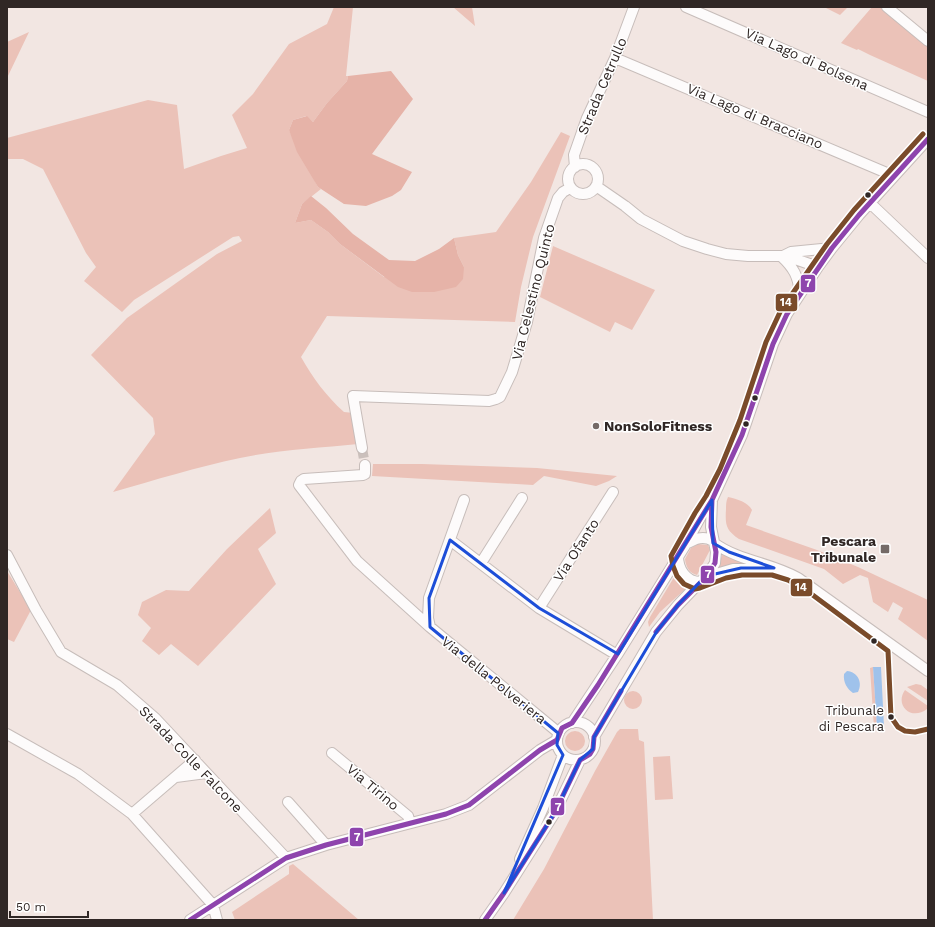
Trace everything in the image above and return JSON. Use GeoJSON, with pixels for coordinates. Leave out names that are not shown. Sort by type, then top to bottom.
{"type":"FeatureCollection","features":[{"type":"Feature","properties":{"kind":"street","name":"Strada Cetrullo"},"geometry":{"type":"LineString","coordinates":[[575,167],[574,155],[587,118],[615,58],[634,7]]}},
{"type":"Feature","properties":{"kind":"street","name":"Via Lago di Bolsena"},"geometry":{"type":"LineString","coordinates":[[686,7],[928,112]]}},
{"type":"Feature","properties":{"kind":"street"},"geometry":{"type":"LineString","coordinates":[[887,7],[928,41]]}},
{"type":"Feature","properties":{"kind":"street","name":"Via Lago di Bracciano"},"geometry":{"type":"LineString","coordinates":[[615,58],[894,176]]}},
{"type":"Feature","properties":{"kind":"street"},"geometry":{"type":"LineString","coordinates":[[572,723],[618,655],[712,500],[726,472],[747,422],[773,344],[787,314],[832,248],[870,203],[928,139]]}},
{"type":"Feature","properties":{"kind":"street"},"geometry":{"type":"LineString","coordinates":[[584,164],[593,168],[598,178],[596,186],[592,191],[586,194],[576,192],[570,188],[568,174],[575,167],[584,164]]}},
{"type":"Feature","properties":{"kind":"street"},"geometry":{"type":"LineString","coordinates":[[596,186],[642,219],[683,240],[707,249],[726,254],[781,256],[818,267]]}},
{"type":"Feature","properties":{"kind":"street","name":"Via Celestino Quinto"},"geometry":{"type":"LineString","coordinates":[[362,448],[353,396],[496,400],[500,396],[512,372],[521,347],[544,238],[558,198],[563,192],[570,188]]}},
{"type":"Feature","properties":{"kind":"street"},"geometry":{"type":"LineString","coordinates":[[870,203],[928,258]]}},
{"type":"Feature","properties":{"kind":"street"},"geometry":{"type":"LineString","coordinates":[[781,256],[791,252],[832,248]]}},
{"type":"Feature","properties":{"kind":"street"},"geometry":{"type":"LineString","coordinates":[[781,256],[792,266],[796,274],[800,294]]}},
{"type":"Feature","properties":{"kind":"street","name":"Via della Polveriera"},"geometry":{"type":"LineString","coordinates":[[365,469],[304,478],[299,485],[357,561],[430,627],[545,722],[558,737]]}},
{"type":"Feature","properties":{"kind":"street","name":"Via Ofanto"},"geometry":{"type":"LineString","coordinates":[[539,608],[613,492]]}},
{"type":"Feature","properties":{"kind":"street"},"geometry":{"type":"LineString","coordinates":[[481,563],[522,498]]}},
{"type":"Feature","properties":{"kind":"street","name":"Via della Polveriera"},"geometry":{"type":"LineString","coordinates":[[430,627],[428,618],[430,598],[464,500]]}},
{"type":"Feature","properties":{"kind":"street"},"geometry":{"type":"LineString","coordinates":[[594,737],[656,632],[678,605],[703,580],[715,563],[716,552],[711,517],[712,500]]}},
{"type":"Feature","properties":{"kind":"street"},"geometry":{"type":"LineString","coordinates":[[686,544],[695,539],[708,538],[729,552],[792,574],[810,585],[928,671]]}},
{"type":"Feature","properties":{"kind":"street"},"geometry":{"type":"LineString","coordinates":[[450,540],[539,608],[618,655]]}},
{"type":"Feature","properties":{"kind":"street","name":"Strada Colle Falcone"},"geometry":{"type":"LineString","coordinates":[[7,555],[60,652],[117,685],[155,718],[286,858]]}},
{"type":"Feature","properties":{"kind":"street"},"geometry":{"type":"LineString","coordinates":[[678,556],[678,563],[686,576],[694,582],[733,569],[774,568]]}},
{"type":"Feature","properties":{"kind":"street"},"geometry":{"type":"LineString","coordinates":[[545,722],[550,731],[550,736],[546,747]]}},
{"type":"Feature","properties":{"kind":"street"},"geometry":{"type":"LineString","coordinates":[[485,920],[554,814],[580,760],[590,754],[595,743],[594,737],[588,727],[584,724],[572,723],[567,725],[558,737],[559,750],[568,758],[580,760]]}},
{"type":"Feature","properties":{"kind":"street"},"geometry":{"type":"LineString","coordinates":[[7,734],[78,774],[132,814],[213,905],[217,920]]}},
{"type":"Feature","properties":{"kind":"street","name":"Via Tirino"},"geometry":{"type":"LineString","coordinates":[[190,920],[286,858],[326,845],[446,814],[469,805],[558,737]]}},
{"type":"Feature","properties":{"kind":"street","name":"Via Tirino"},"geometry":{"type":"LineString","coordinates":[[332,753],[408,816],[410,824]]}},
{"type":"Feature","properties":{"kind":"street"},"geometry":{"type":"LineString","coordinates":[[504,893],[543,808],[563,755]]}},
{"type":"Feature","properties":{"kind":"street"},"geometry":{"type":"LineString","coordinates":[[132,814],[195,760]]}},
{"type":"Feature","properties":{"kind":"street"},"geometry":{"type":"LineString","coordinates":[[176,777],[206,773]]}},
{"type":"Feature","properties":{"kind":"street"},"geometry":{"type":"LineString","coordinates":[[288,802],[326,845]]}},
{"type":"Feature","properties":{"kind":"highlighted area"},"geometry":{"type":"Polygon","coordinates":[[[712,500],[713,543],[729,552],[774,568],[741,568],[715,574],[700,582],[678,605],[657,631],[594,737],[593,749],[580,760],[554,814],[504,893],[563,755],[557,745],[558,733],[430,627],[429,598],[450,540],[539,608],[618,654],[712,500]]]}},
{"type":"Feature","properties":{"kind":"shaded area"},"geometry":{"type":"Polygon","coordinates":[[[334,7],[353,7],[346,76],[348,76],[347,81],[327,103],[313,122],[306,116],[293,120],[289,130],[318,187],[321,189],[302,204],[295,223],[311,220],[384,277],[464,267],[458,255],[454,238],[496,232],[531,182],[561,132],[570,136],[533,237],[521,287],[515,322],[327,316],[301,357],[331,400],[344,412],[354,413],[358,444],[254,455],[192,470],[113,492],[155,434],[153,418],[91,355],[127,318],[217,254],[242,241],[239,236],[233,237],[134,300],[122,312],[84,281],[96,267],[86,253],[43,169],[23,159],[7,159],[7,138],[148,100],[177,105],[184,169],[247,148],[232,115],[253,94],[289,44],[327,24],[334,7]]]}},
{"type":"Feature","properties":{"kind":"shaded area"},"geometry":{"type":"Polygon","coordinates":[[[453,7],[472,7],[475,26],[453,7]]]}},
{"type":"Feature","properties":{"kind":"shaded area"},"geometry":{"type":"Polygon","coordinates":[[[824,7],[848,7],[840,15],[824,7]]]}},
{"type":"Feature","properties":{"kind":"shaded area"},"geometry":{"type":"Polygon","coordinates":[[[872,7],[880,7],[928,44],[928,81],[858,49],[857,50],[841,43],[872,7]]]}},
{"type":"Feature","properties":{"kind":"shaded area"},"geometry":{"type":"Polygon","coordinates":[[[29,32],[7,78],[7,42],[29,32]]]}},
{"type":"Feature","properties":{"kind":"shaded area"},"geometry":{"type":"Polygon","coordinates":[[[391,71],[413,99],[372,154],[412,172],[401,190],[392,196],[366,206],[344,204],[318,187],[297,152],[289,130],[293,120],[307,116],[313,122],[327,103],[347,81],[348,76],[391,71]]]}},
{"type":"Feature","properties":{"kind":"shaded area"},"geometry":{"type":"Polygon","coordinates":[[[311,196],[353,234],[389,260],[415,261],[439,249],[454,238],[458,255],[464,267],[463,279],[456,287],[434,292],[412,292],[398,287],[340,244],[328,232],[311,220],[295,223],[302,204],[311,196]]]}},
{"type":"Feature","properties":{"kind":"shaded area"},"geometry":{"type":"Polygon","coordinates":[[[553,246],[655,290],[632,330],[615,322],[610,332],[540,297],[553,246]]]}},
{"type":"Feature","properties":{"kind":"shaded area"},"geometry":{"type":"Polygon","coordinates":[[[373,464],[537,468],[617,476],[596,486],[544,476],[533,485],[372,476],[373,464]]]}},
{"type":"Feature","properties":{"kind":"shaded area"},"geometry":{"type":"Polygon","coordinates":[[[728,497],[745,503],[752,510],[746,525],[817,550],[858,567],[928,600],[928,641],[898,619],[903,608],[893,602],[888,612],[873,602],[868,578],[860,575],[843,584],[824,569],[739,539],[731,533],[727,527],[726,504],[728,497]]]}},
{"type":"Feature","properties":{"kind":"shaded area"},"geometry":{"type":"Polygon","coordinates":[[[270,508],[276,533],[258,549],[276,584],[198,666],[171,644],[159,655],[142,641],[151,628],[138,615],[142,602],[166,590],[189,591],[227,549],[270,508]]]}},
{"type":"Feature","properties":{"kind":"shaded area"},"geometry":{"type":"Polygon","coordinates":[[[698,544],[708,545],[710,550],[697,575],[688,569],[685,559],[691,548],[698,544]]]}},
{"type":"Feature","properties":{"kind":"shaded area"},"geometry":{"type":"Polygon","coordinates":[[[723,553],[745,564],[717,569],[723,553]]]}},
{"type":"Feature","properties":{"kind":"shaded area"},"geometry":{"type":"Polygon","coordinates":[[[679,569],[692,583],[660,612],[649,627],[648,622],[650,617],[679,569]]]}},
{"type":"Feature","properties":{"kind":"shaded area"},"geometry":{"type":"Polygon","coordinates":[[[7,571],[31,610],[14,642],[7,639],[7,571]]]}},
{"type":"Feature","properties":{"kind":"shaded area"},"geometry":{"type":"Polygon","coordinates":[[[873,667],[877,728],[874,728],[870,668],[873,667]]]}},
{"type":"Feature","properties":{"kind":"shaded area"},"geometry":{"type":"Polygon","coordinates":[[[916,684],[921,685],[928,690],[928,701],[907,687],[916,684]]]}},
{"type":"Feature","properties":{"kind":"shaded area"},"geometry":{"type":"Polygon","coordinates":[[[905,690],[928,706],[927,709],[916,713],[906,710],[902,701],[902,696],[905,690]]]}},
{"type":"Feature","properties":{"kind":"shaded area"},"geometry":{"type":"Polygon","coordinates":[[[633,691],[639,694],[642,700],[639,706],[633,709],[627,706],[624,700],[627,694],[633,691]]]}},
{"type":"Feature","properties":{"kind":"shaded area"},"geometry":{"type":"Polygon","coordinates":[[[620,729],[638,729],[639,740],[644,742],[653,920],[513,920],[544,869],[595,771],[620,729]]]}},
{"type":"Feature","properties":{"kind":"shaded area"},"geometry":{"type":"Polygon","coordinates":[[[575,731],[582,734],[585,741],[582,748],[575,751],[568,748],[565,741],[568,734],[575,731]]]}},
{"type":"Feature","properties":{"kind":"shaded area"},"geometry":{"type":"Polygon","coordinates":[[[670,756],[673,799],[655,800],[653,757],[670,756]]]}},
{"type":"Feature","properties":{"kind":"shaded area"},"geometry":{"type":"Polygon","coordinates":[[[293,864],[359,920],[235,920],[232,912],[289,874],[289,866],[293,864]]]}},
{"type":"Feature","properties":{"kind":"water"},"geometry":{"type":"Polygon","coordinates":[[[873,667],[881,667],[884,727],[877,728],[873,667]]]}},
{"type":"Feature","properties":{"kind":"water"},"geometry":{"type":"Polygon","coordinates":[[[847,671],[854,673],[857,676],[860,682],[858,692],[853,693],[846,685],[844,674],[847,671]]]}},
{"type":"Feature","properties":{"kind":"tunnel"},"geometry":{"type":"LineString","coordinates":[[362,448],[365,465]]}},
{"type":"Feature","properties":{"kind":"transit line","name":"14"},"geometry":{"type":"LineString","coordinates":[[923,134],[854,210],[827,244],[781,310],[766,342],[740,420],[720,469],[671,556],[677,576],[684,584],[695,589],[726,578],[742,575],[772,575],[788,580],[806,590],[888,651],[891,717],[898,727],[905,731],[915,732],[928,729]]}},
{"type":"Feature","properties":{"kind":"transit line","name":"7"},"geometry":{"type":"LineString","coordinates":[[190,920],[286,858],[326,845],[446,814],[469,805],[540,750],[557,740],[562,728],[572,723],[598,685],[712,500],[742,435],[773,344],[787,314],[832,248],[859,215],[928,139]]}},
{"type":"Feature","properties":{"kind":"transit line","name":"7"},"geometry":{"type":"LineString","coordinates":[[656,632],[678,605],[706,577],[715,563],[716,552],[711,527],[712,500]]}},
{"type":"Feature","properties":{"kind":"transit line","name":"7"},"geometry":{"type":"LineString","coordinates":[[485,920],[554,814],[580,760],[590,754],[593,749],[594,737],[621,691]]}},
{"type":"Feature","properties":{"kind":"place","name":"NonSoloFitness"},"geometry":{"type":"Point","coordinates":[596,426]}},
{"type":"Feature","properties":{"kind":"place","name":"Pescara Tribunale"},"geometry":{"type":"Point","coordinates":[885,549]}},
{"type":"Feature","properties":{"kind":"place","name":"Tribunale di Pescara"},"geometry":{"type":"Point","coordinates":[891,717]}}]}
